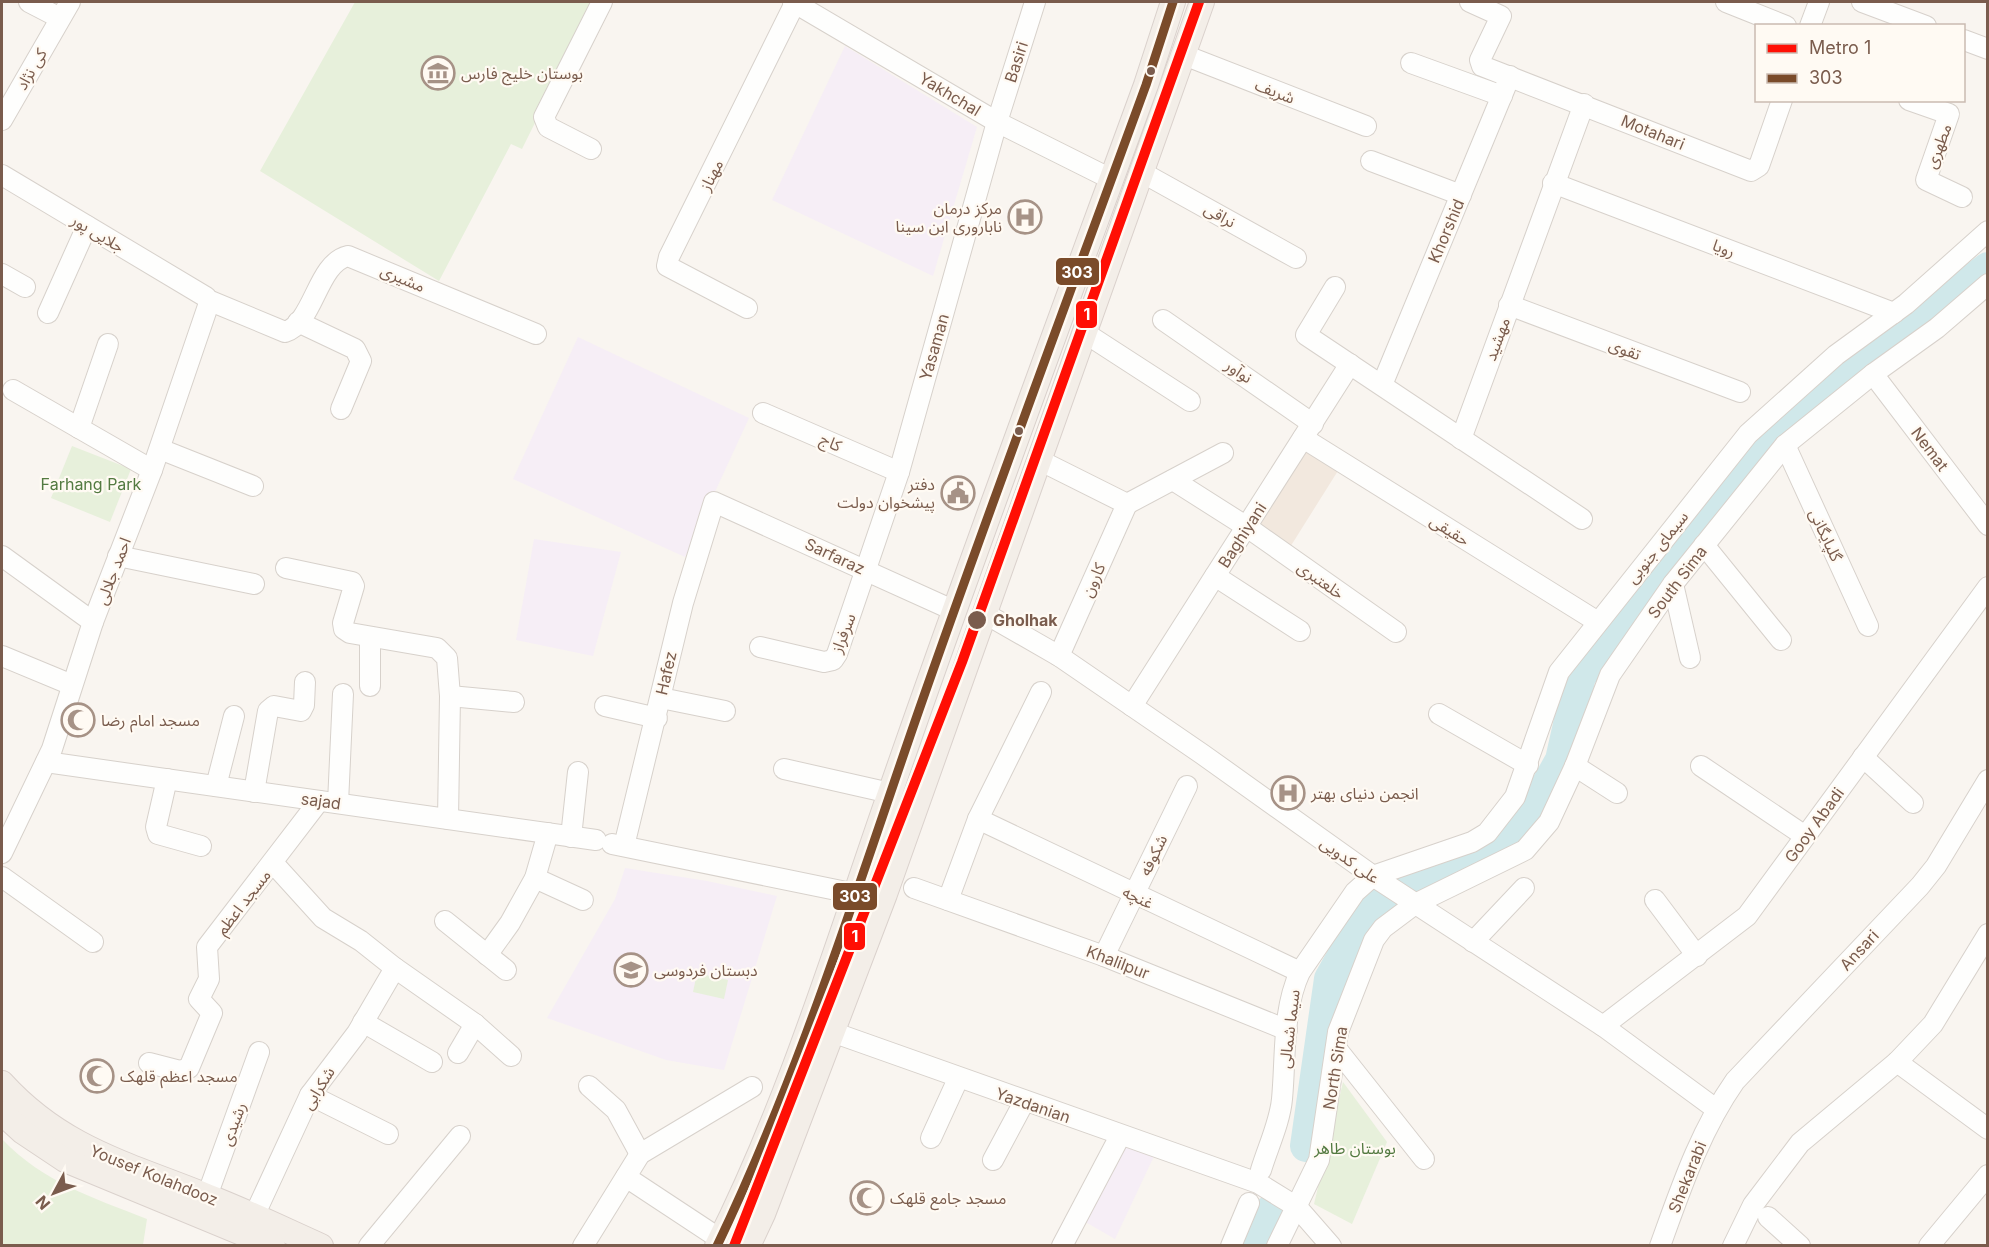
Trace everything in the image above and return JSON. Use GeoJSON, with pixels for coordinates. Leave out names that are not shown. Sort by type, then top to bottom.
{"type":"FeatureCollection","features":[{"type":"Feature","properties":{"kind":"main road"},"geometry":{"type":"LineString","coordinates":[[719,1242],[784,1094],[810,1024],[890,793],[1173,2]]}},
{"type":"Feature","properties":{"kind":"main road"},"geometry":{"type":"LineString","coordinates":[[748,1245],[763,1214],[885,894],[1202,2]]}},
{"type":"Feature","properties":{"kind":"main road"},"geometry":{"type":"LineString","coordinates":[[1111,179],[1140,180]]}},
{"type":"Feature","properties":{"kind":"main road","name":"Yousef Kolahdooz"},"geometry":{"type":"LineString","coordinates":[[2,1083],[37,1117],[72,1141],[102,1156],[207,1196],[321,1245]]}},
{"type":"Feature","properties":{"kind":"main road","name":"Yousef Kolahdooz"},"geometry":{"type":"LineString","coordinates":[[2,1113],[23,1132],[65,1160],[273,1245]]}},
{"type":"Feature","properties":{"kind":"street","name":"کی نژاد"},"geometry":{"type":"LineString","coordinates":[[2,120],[65,10],[29,2]]}},
{"type":"Feature","properties":{"kind":"street"},"geometry":{"type":"LineString","coordinates":[[591,149],[548,127],[544,117],[602,2]]}},
{"type":"Feature","properties":{"kind":"street","name":"Yakhchal"},"geometry":{"type":"LineString","coordinates":[[794,2],[997,122],[1111,179]]}},
{"type":"Feature","properties":{"kind":"street","name":"مهناز"},"geometry":{"type":"LineString","coordinates":[[747,308],[667,266],[669,257],[794,2]]}},
{"type":"Feature","properties":{"kind":"street","name":"Basiri"},"geometry":{"type":"LineString","coordinates":[[997,122],[1035,2]]}},
{"type":"Feature","properties":{"kind":"street","name":"Motahari"},"geometry":{"type":"LineString","coordinates":[[1470,2],[1501,16],[1480,60],[1482,66],[1751,171],[1759,166],[1781,102]]}},
{"type":"Feature","properties":{"kind":"street"},"geometry":{"type":"LineString","coordinates":[[1725,2],[1781,24]]}},
{"type":"Feature","properties":{"kind":"street"},"geometry":{"type":"LineString","coordinates":[[1811,24],[1819,2]]}},
{"type":"Feature","properties":{"kind":"street"},"geometry":{"type":"LineString","coordinates":[[1862,2],[1921,24]]}},
{"type":"Feature","properties":{"kind":"street"},"geometry":{"type":"LineString","coordinates":[[1965,40],[1988,49]]}},
{"type":"Feature","properties":{"kind":"street","name":"شریف"},"geometry":{"type":"LineString","coordinates":[[1184,55],[1365,126]]}},
{"type":"Feature","properties":{"kind":"street"},"geometry":{"type":"LineString","coordinates":[[1410,63],[1502,96]]}},
{"type":"Feature","properties":{"kind":"street","name":"Khorshid"},"geometry":{"type":"LineString","coordinates":[[1382,385],[1510,75]]}},
{"type":"Feature","properties":{"kind":"street","name":"مطهری"},"geometry":{"type":"LineString","coordinates":[[1915,102],[1949,114],[1926,180],[1962,197]]}},
{"type":"Feature","properties":{"kind":"street","name":"مهشید"},"geometry":{"type":"LineString","coordinates":[[1461,439],[1553,183],[1584,104]]}},
{"type":"Feature","properties":{"kind":"street","name":"Yasaman"},"geometry":{"type":"LineString","coordinates":[[866,571],[898,472],[997,122]]}},
{"type":"Feature","properties":{"kind":"street"},"geometry":{"type":"LineString","coordinates":[[1371,161],[1461,195]]}},
{"type":"Feature","properties":{"kind":"street","name":"جلایی پور"},"geometry":{"type":"LineString","coordinates":[[2,178],[202,295]]}},
{"type":"Feature","properties":{"kind":"street","name":"نراقی"},"geometry":{"type":"LineString","coordinates":[[1140,180],[1296,258]]}},
{"type":"Feature","properties":{"kind":"street","name":"رویا"},"geometry":{"type":"LineString","coordinates":[[1553,183],[1894,313]]}},
{"type":"Feature","properties":{"kind":"street"},"geometry":{"type":"LineString","coordinates":[[48,313],[87,226]]}},
{"type":"Feature","properties":{"kind":"street","name":"سیمای جنوبی"},"geometry":{"type":"LineString","coordinates":[[1373,876],[1472,842],[1487,833],[1515,797],[1528,765],[1555,680],[1598,622],[1748,434],[1836,355],[1894,313],[1988,231]]}},
{"type":"Feature","properties":{"kind":"street","name":"مشیری"},"geometry":{"type":"LineString","coordinates":[[298,322],[335,262],[348,256],[536,334]]}},
{"type":"Feature","properties":{"kind":"street"},"geometry":{"type":"LineString","coordinates":[[2,274],[25,287]]}},
{"type":"Feature","properties":{"kind":"street","name":"South Sima"},"geometry":{"type":"LineString","coordinates":[[1415,904],[1525,850],[1549,822],[1575,766],[1610,675],[1673,584],[1785,445],[1873,374],[1937,328],[1988,284]]}},
{"type":"Feature","properties":{"kind":"street"},"geometry":{"type":"LineString","coordinates":[[1335,286],[1306,334],[1582,519]]}},
{"type":"Feature","properties":{"kind":"street"},"geometry":{"type":"LineString","coordinates":[[202,295],[285,332],[298,322],[355,349],[361,361],[341,409]]}},
{"type":"Feature","properties":{"kind":"street","name":"احمد جلالی"},"geometry":{"type":"LineString","coordinates":[[3,844],[46,762],[93,622],[160,449],[209,305],[202,295]]}},
{"type":"Feature","properties":{"kind":"street","name":"تقوی"},"geometry":{"type":"LineString","coordinates":[[1509,305],[1740,392]]}},
{"type":"Feature","properties":{"kind":"street","name":"نوآور"},"geometry":{"type":"LineString","coordinates":[[1163,320],[1308,431]]}},
{"type":"Feature","properties":{"kind":"street"},"geometry":{"type":"LineString","coordinates":[[1085,333],[1190,401]]}},
{"type":"Feature","properties":{"kind":"street"},"geometry":{"type":"LineString","coordinates":[[80,428],[108,344]]}},
{"type":"Feature","properties":{"kind":"street","name":"Baghiyani"},"geometry":{"type":"LineString","coordinates":[[1132,706],[1350,364]]}},
{"type":"Feature","properties":{"kind":"street","name":"Nemat"},"geometry":{"type":"LineString","coordinates":[[1873,374],[1988,525]]}},
{"type":"Feature","properties":{"kind":"street"},"geometry":{"type":"LineString","coordinates":[[13,390],[152,470]]}},
{"type":"Feature","properties":{"kind":"street","name":"کاج"},"geometry":{"type":"LineString","coordinates":[[763,412],[898,472]]}},
{"type":"Feature","properties":{"kind":"street","name":"حقیقی"},"geometry":{"type":"LineString","coordinates":[[1308,431],[1598,622]]}},
{"type":"Feature","properties":{"kind":"street","name":"گلپایگانی"},"geometry":{"type":"LineString","coordinates":[[1785,445],[1868,626]]}},
{"type":"Feature","properties":{"kind":"street"},"geometry":{"type":"LineString","coordinates":[[160,449],[253,486]]}},
{"type":"Feature","properties":{"kind":"street"},"geometry":{"type":"LineString","coordinates":[[1039,460],[1127,504],[1223,453]]}},
{"type":"Feature","properties":{"kind":"street","name":"خلعتبری"},"geometry":{"type":"LineString","coordinates":[[1173,480],[1247,527],[1396,632]]}},
{"type":"Feature","properties":{"kind":"street","name":"Sarfaraz"},"geometry":{"type":"LineString","coordinates":[[714,502],[955,611]]}},
{"type":"Feature","properties":{"kind":"street","name":"Hafez"},"geometry":{"type":"LineString","coordinates":[[610,843],[657,718],[683,603],[714,502]]}},
{"type":"Feature","properties":{"kind":"street","name":"کارون"},"geometry":{"type":"LineString","coordinates":[[1059,656],[1127,504]]}},
{"type":"Feature","properties":{"kind":"street"},"geometry":{"type":"LineString","coordinates":[[1704,545],[1781,640]]}},
{"type":"Feature","properties":{"kind":"street"},"geometry":{"type":"LineString","coordinates":[[2,556],[93,622]]}},
{"type":"Feature","properties":{"kind":"street"},"geometry":{"type":"LineString","coordinates":[[118,556],[254,584]]}},
{"type":"Feature","properties":{"kind":"street"},"geometry":{"type":"LineString","coordinates":[[286,568],[352,582],[354,586],[343,623],[344,629],[370,637],[443,651],[447,658],[450,696],[448,819]]}},
{"type":"Feature","properties":{"kind":"street","name":"سرفراز"},"geometry":{"type":"LineString","coordinates":[[759,647],[824,662],[833,660],[866,571]]}},
{"type":"Feature","properties":{"kind":"street"},"geometry":{"type":"LineString","coordinates":[[1215,576],[1300,631]]}},
{"type":"Feature","properties":{"kind":"street"},"geometry":{"type":"LineString","coordinates":[[1673,584],[1690,658]]}},
{"type":"Feature","properties":{"kind":"street","name":"Gooy Abadi"},"geometry":{"type":"LineString","coordinates":[[1603,1026],[1747,916],[1988,587]]}},
{"type":"Feature","properties":{"kind":"street","name":"علی کدویی"},"geometry":{"type":"LineString","coordinates":[[984,613],[1059,656],[1373,876],[1603,1026],[1716,1109]]}},
{"type":"Feature","properties":{"kind":"street"},"geometry":{"type":"LineString","coordinates":[[370,637],[370,686]]}},
{"type":"Feature","properties":{"kind":"street"},"geometry":{"type":"LineString","coordinates":[[2,656],[72,685]]}},
{"type":"Feature","properties":{"kind":"street"},"geometry":{"type":"LineString","coordinates":[[254,792],[268,711],[274,706],[302,711],[305,682]]}},
{"type":"Feature","properties":{"kind":"street"},"geometry":{"type":"LineString","coordinates":[[948,900],[978,819],[1041,692]]}},
{"type":"Feature","properties":{"kind":"street"},"geometry":{"type":"LineString","coordinates":[[329,802],[343,693]]}},
{"type":"Feature","properties":{"kind":"street"},"geometry":{"type":"LineString","coordinates":[[450,696],[514,702]]}},
{"type":"Feature","properties":{"kind":"street"},"geometry":{"type":"LineString","coordinates":[[661,698],[725,711]]}},
{"type":"Feature","properties":{"kind":"street"},"geometry":{"type":"LineString","coordinates":[[605,706],[657,718]]}},
{"type":"Feature","properties":{"kind":"street"},"geometry":{"type":"LineString","coordinates":[[1439,714],[1528,765]]}},
{"type":"Feature","properties":{"kind":"street"},"geometry":{"type":"LineString","coordinates":[[216,786],[234,716]]}},
{"type":"Feature","properties":{"kind":"street"},"geometry":{"type":"LineString","coordinates":[[1863,757],[1913,803]]}},
{"type":"Feature","properties":{"kind":"street","name":"sajad"},"geometry":{"type":"LineString","coordinates":[[46,762],[610,843],[856,894]]}},
{"type":"Feature","properties":{"kind":"street"},"geometry":{"type":"LineString","coordinates":[[1575,766],[1617,793]]}},
{"type":"Feature","properties":{"kind":"street"},"geometry":{"type":"LineString","coordinates":[[1701,766],[1805,836]]}},
{"type":"Feature","properties":{"kind":"street"},"geometry":{"type":"LineString","coordinates":[[784,769],[890,793]]}},
{"type":"Feature","properties":{"kind":"street"},"geometry":{"type":"LineString","coordinates":[[571,837],[578,772]]}},
{"type":"Feature","properties":{"kind":"street"},"geometry":{"type":"LineString","coordinates":[[167,779],[156,827],[158,834],[201,846]]}},
{"type":"Feature","properties":{"kind":"street","name":"Ansari"},"geometry":{"type":"LineString","coordinates":[[1716,1109],[1736,1081],[1920,886],[1935,866],[1988,780]]}},
{"type":"Feature","properties":{"kind":"street","name":"شکوفه"},"geometry":{"type":"LineString","coordinates":[[1104,956],[1187,786]]}},
{"type":"Feature","properties":{"kind":"street","name":"مسجد اعظم"},"geometry":{"type":"LineString","coordinates":[[149,1062],[180,1071],[189,1068],[212,1013],[199,999],[209,979],[207,947],[274,864],[329,802]]}},
{"type":"Feature","properties":{"kind":"street","name":"غنچه"},"geometry":{"type":"LineString","coordinates":[[978,819],[1300,972]]}},
{"type":"Feature","properties":{"kind":"street"},"geometry":{"type":"LineString","coordinates":[[487,955],[510,923],[535,878],[548,833]]}},
{"type":"Feature","properties":{"kind":"street"},"geometry":{"type":"LineString","coordinates":[[274,864],[323,918],[361,940],[395,968],[475,1024],[511,1056]]}},
{"type":"Feature","properties":{"kind":"street","name":"سیما شمالی"},"geometry":{"type":"LineString","coordinates":[[1259,1176],[1282,1102],[1287,1030],[1294,986],[1300,972],[1355,892],[1373,876]]}},
{"type":"Feature","properties":{"kind":"street"},"geometry":{"type":"LineString","coordinates":[[2,878],[93,942]]}},
{"type":"Feature","properties":{"kind":"street"},"geometry":{"type":"LineString","coordinates":[[535,878],[583,900]]}},
{"type":"Feature","properties":{"kind":"street","name":"Khalilpur"},"geometry":{"type":"LineString","coordinates":[[914,888],[1104,956],[1287,1030]]}},
{"type":"Feature","properties":{"kind":"street"},"geometry":{"type":"LineString","coordinates":[[1473,942],[1524,888]]}},
{"type":"Feature","properties":{"kind":"street"},"geometry":{"type":"LineString","coordinates":[[1655,900],[1697,956]]}},
{"type":"Feature","properties":{"kind":"street","name":"North Sima"},"geometry":{"type":"LineString","coordinates":[[1277,1245],[1298,1207],[1322,1150],[1338,1032],[1374,940],[1383,928],[1415,904]]}},
{"type":"Feature","properties":{"kind":"street"},"geometry":{"type":"LineString","coordinates":[[445,921],[506,970]]}},
{"type":"Feature","properties":{"kind":"street"},"geometry":{"type":"LineString","coordinates":[[1733,1245],[1760,1211],[1800,1143],[1898,1062],[1933,1024],[1988,934]]}},
{"type":"Feature","properties":{"kind":"street","name":"شکرابی"},"geometry":{"type":"LineString","coordinates":[[254,1216],[310,1095],[363,1022],[395,968]]}},
{"type":"Feature","properties":{"kind":"street"},"geometry":{"type":"LineString","coordinates":[[363,1022],[432,1062]]}},
{"type":"Feature","properties":{"kind":"street"},"geometry":{"type":"LineString","coordinates":[[458,1053],[475,1024]]}},
{"type":"Feature","properties":{"kind":"street","name":"Yazdanian"},"geometry":{"type":"LineString","coordinates":[[810,1024],[832,1034],[1120,1136],[1259,1176],[1298,1207]]}},
{"type":"Feature","properties":{"kind":"street"},"geometry":{"type":"LineString","coordinates":[[1336,1048],[1424,1160]]}},
{"type":"Feature","properties":{"kind":"street","name":"رشیدی"},"geometry":{"type":"LineString","coordinates":[[207,1196],[259,1052]]}},
{"type":"Feature","properties":{"kind":"street"},"geometry":{"type":"LineString","coordinates":[[1898,1062],[1988,1129]]}},
{"type":"Feature","properties":{"kind":"street"},"geometry":{"type":"LineString","coordinates":[[931,1138],[958,1079]]}},
{"type":"Feature","properties":{"kind":"street"},"geometry":{"type":"LineString","coordinates":[[589,1086],[616,1110],[640,1154]]}},
{"type":"Feature","properties":{"kind":"street"},"geometry":{"type":"LineString","coordinates":[[583,1245],[640,1154],[752,1087]]}},
{"type":"Feature","properties":{"kind":"street"},"geometry":{"type":"LineString","coordinates":[[310,1095],[388,1134]]}},
{"type":"Feature","properties":{"kind":"street"},"geometry":{"type":"LineString","coordinates":[[993,1160],[1024,1102]]}},
{"type":"Feature","properties":{"kind":"street","name":"Shekarabi"},"geometry":{"type":"LineString","coordinates":[[1660,1245],[1691,1161],[1716,1109]]}},
{"type":"Feature","properties":{"kind":"street"},"geometry":{"type":"LineString","coordinates":[[1062,1245],[1120,1136]]}},
{"type":"Feature","properties":{"kind":"street"},"geometry":{"type":"LineString","coordinates":[[369,1245],[460,1137]]}},
{"type":"Feature","properties":{"kind":"street"},"geometry":{"type":"LineString","coordinates":[[1929,1245],[1988,1175]]}},
{"type":"Feature","properties":{"kind":"street"},"geometry":{"type":"LineString","coordinates":[[626,1177],[719,1242]]}},
{"type":"Feature","properties":{"kind":"street"},"geometry":{"type":"LineString","coordinates":[[1231,1245],[1249,1203]]}},
{"type":"Feature","properties":{"kind":"street"},"geometry":{"type":"LineString","coordinates":[[1298,1207],[1331,1245]]}},
{"type":"Feature","properties":{"kind":"street"},"geometry":{"type":"LineString","coordinates":[[1760,1211],[1800,1245]]}},
{"type":"Feature","properties":{"kind":"shaded area"},"geometry":{"type":"Polygon","coordinates":[[[845,46],[977,127],[933,276],[772,200],[845,46]]]}},
{"type":"Feature","properties":{"kind":"shaded area"},"geometry":{"type":"Polygon","coordinates":[[[578,337],[749,418],[685,557],[513,479],[578,337]]]}},
{"type":"Feature","properties":{"kind":"shaded area"},"geometry":{"type":"Polygon","coordinates":[[[1305,444],[1341,466],[1287,552],[1252,528],[1305,444]]]}},
{"type":"Feature","properties":{"kind":"shaded area"},"geometry":{"type":"Polygon","coordinates":[[[534,539],[621,552],[593,656],[516,640],[534,539]]]}},
{"type":"Feature","properties":{"kind":"shaded area"},"geometry":{"type":"Polygon","coordinates":[[[625,868],[707,881],[777,896],[724,1070],[666,1060],[547,1018],[615,899],[625,868]]]}},
{"type":"Feature","properties":{"kind":"shaded area"},"geometry":{"type":"Polygon","coordinates":[[[1123,1142],[1155,1154],[1115,1239],[1082,1220],[1123,1142]]]}},
{"type":"Feature","properties":{"kind":"green space","name":"بوستان خلیج فارس"},"geometry":{"type":"Polygon","coordinates":[[[355,2],[595,2],[522,149],[511,144],[439,281],[260,171],[355,2]]]}},
{"type":"Feature","properties":{"kind":"green space","name":"Farhang Park"},"geometry":{"type":"Polygon","coordinates":[[[72,446],[131,469],[110,522],[51,498],[72,446]]]}},
{"type":"Feature","properties":{"kind":"green space"},"geometry":{"type":"Polygon","coordinates":[[[697,973],[728,980],[724,999],[693,992],[697,973]]]}},
{"type":"Feature","properties":{"kind":"green space","name":"بوستان طاهر"},"geometry":{"type":"Polygon","coordinates":[[[1343,1082],[1387,1142],[1352,1224],[1314,1204],[1343,1082]]]}},
{"type":"Feature","properties":{"kind":"green space"},"geometry":{"type":"Polygon","coordinates":[[[2,1139],[18,1154],[52,1178],[88,1196],[147,1219],[143,1245],[2,1245],[2,1139]]]}},
{"type":"Feature","properties":{"kind":"waterway"},"geometry":{"type":"LineString","coordinates":[[1306,1146],[1330,979],[1368,912],[1378,899],[1404,883],[1509,842],[1522,830],[1561,760],[1580,676],[1771,433],[1988,268]]}},
{"type":"Feature","properties":{"kind":"waterway"},"geometry":{"type":"LineString","coordinates":[[1254,1246],[1270,1211]]}},
{"type":"Feature","properties":{"kind":"metro line","name":"1"},"geometry":{"type":"LineString","coordinates":[[734,1246],[962,662],[1199,2]]}},
{"type":"Feature","properties":{"kind":"transit line","name":"303"},"geometry":{"type":"LineString","coordinates":[[717,1246],[775,1115],[826,981],[947,632],[1146,85],[1173,2]]}},
{"type":"Feature","properties":{"kind":"place","name":"بوستان خلیج فارس"},"geometry":{"type":"Point","coordinates":[438,73]}},
{"type":"Feature","properties":{"kind":"place","name":"مرکز درمان ناباروری ابن سینا"},"geometry":{"type":"Point","coordinates":[1025,217]}},
{"type":"Feature","properties":{"kind":"place","name":"دفتر پیشخوان دولت"},"geometry":{"type":"Point","coordinates":[958,493]}},
{"type":"Feature","properties":{"kind":"place","name":"Gholhak"},"geometry":{"type":"Point","coordinates":[977,620]}},
{"type":"Feature","properties":{"kind":"place","name":"مسجد امام رضا"},"geometry":{"type":"Point","coordinates":[78,720]}},
{"type":"Feature","properties":{"kind":"place","name":"انجمن دنیای بهتر"},"geometry":{"type":"Point","coordinates":[1288,793]}},
{"type":"Feature","properties":{"kind":"place","name":"دبستان فردوسی"},"geometry":{"type":"Point","coordinates":[631,970]}},
{"type":"Feature","properties":{"kind":"place","name":"مسجد اعظم قلهک"},"geometry":{"type":"Point","coordinates":[97,1076]}},
{"type":"Feature","properties":{"kind":"place","name":"مسجد جامع قلهک"},"geometry":{"type":"Point","coordinates":[867,1198]}}]}
